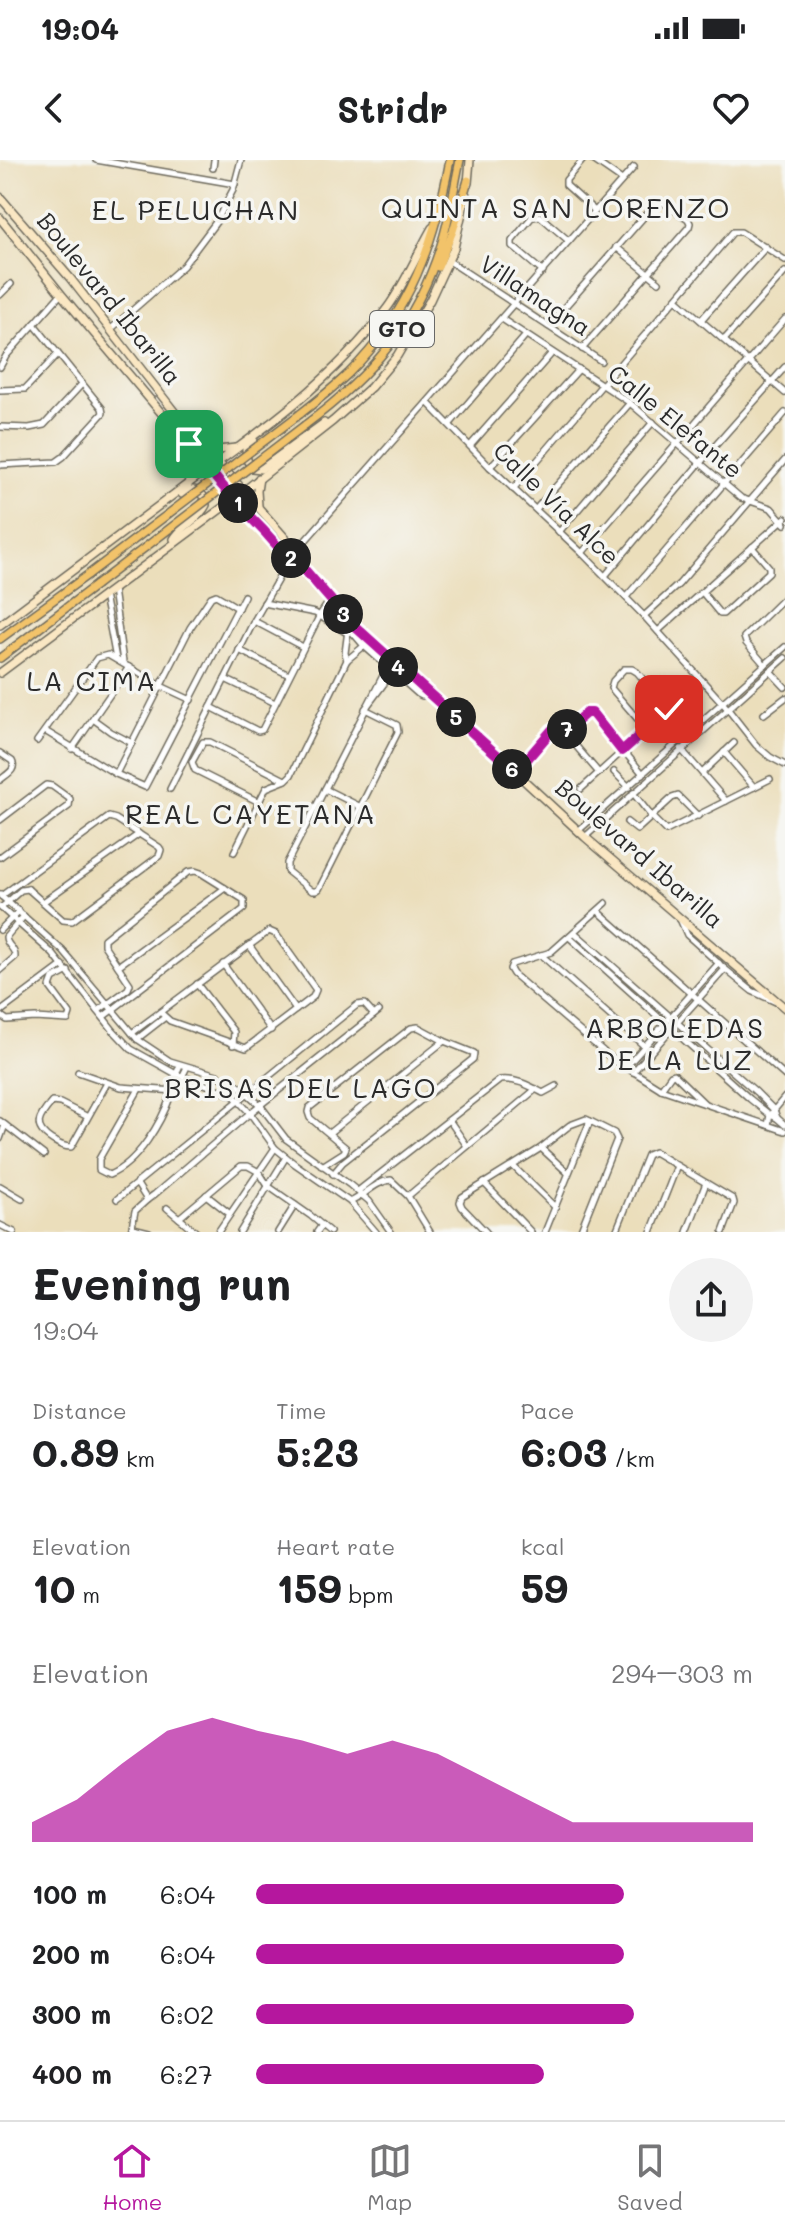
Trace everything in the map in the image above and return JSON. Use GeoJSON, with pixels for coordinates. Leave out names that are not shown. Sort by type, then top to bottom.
{"type":"FeatureCollection","features":[{"type":"Feature","properties":{"kind":"main road","name":"GTO"},"geometry":{"type":"LineString","coordinates":[[0,639],[300,414],[349,373],[386,329],[418,275],[438,219],[450,160]]}},
{"type":"Feature","properties":{"kind":"main road","name":"GTO"},"geometry":{"type":"LineString","coordinates":[[0,658],[305,425],[356,384],[388,350],[429,278],[442,242],[460,160]]}},
{"type":"Feature","properties":{"kind":"main road"},"geometry":{"type":"LineString","coordinates":[[429,278],[449,242],[468,180]]}},
{"type":"Feature","properties":{"kind":"street"},"geometry":{"type":"LineString","coordinates":[[96,160],[235,184]]}},
{"type":"Feature","properties":{"kind":"street"},"geometry":{"type":"LineString","coordinates":[[213,168],[214,160]]}},
{"type":"Feature","properties":{"kind":"street"},"geometry":{"type":"LineString","coordinates":[[111,329],[183,266],[216,222],[235,184],[241,160]]}},
{"type":"Feature","properties":{"kind":"street"},"geometry":{"type":"LineString","coordinates":[[0,673],[222,508],[333,421],[371,387],[397,356],[419,321],[449,261],[459,232],[470,160]]}},
{"type":"Feature","properties":{"kind":"street"},"geometry":{"type":"LineString","coordinates":[[583,160],[566,180],[566,185],[595,211]]}},
{"type":"Feature","properties":{"kind":"street"},"geometry":{"type":"LineString","coordinates":[[593,160],[622,180]]}},
{"type":"Feature","properties":{"kind":"street"},"geometry":{"type":"LineString","coordinates":[[170,789],[254,621],[294,557],[634,167]]}},
{"type":"Feature","properties":{"kind":"street","name":"Boulevard Ibarilla"},"geometry":{"type":"LineString","coordinates":[[0,197],[70,278],[203,446],[258,508],[349,628],[392,666],[430,693],[582,834],[782,1005]]}},
{"type":"Feature","properties":{"kind":"street"},"geometry":{"type":"LineString","coordinates":[[548,326],[655,204],[665,203],[688,219],[690,225],[582,349]]}},
{"type":"Feature","properties":{"kind":"street"},"geometry":{"type":"LineString","coordinates":[[2,222],[7,215],[11,216],[35,238]]}},
{"type":"Feature","properties":{"kind":"street"},"geometry":{"type":"LineString","coordinates":[[543,272],[512,246],[512,241],[532,217],[540,216],[569,241]]}},
{"type":"Feature","properties":{"kind":"street"},"geometry":{"type":"LineString","coordinates":[[0,625],[209,470],[336,366],[389,306],[438,219]]}},
{"type":"Feature","properties":{"kind":"street","name":"Boulevard Ibarilla"},"geometry":{"type":"LineString","coordinates":[[2,222],[233,498],[294,557]]}},
{"type":"Feature","properties":{"kind":"street"},"geometry":{"type":"LineString","coordinates":[[513,489],[733,232],[739,231],[785,260]]}},
{"type":"Feature","properties":{"kind":"street"},"geometry":{"type":"LineString","coordinates":[[616,247],[659,282]]}},
{"type":"Feature","properties":{"kind":"street"},"geometry":{"type":"LineString","coordinates":[[701,320],[766,247]]}},
{"type":"Feature","properties":{"kind":"street","name":"Villamagna"},"geometry":{"type":"LineString","coordinates":[[449,261],[601,361]]}},
{"type":"Feature","properties":{"kind":"street"},"geometry":{"type":"LineString","coordinates":[[724,340],[785,272]]}},
{"type":"Feature","properties":{"kind":"street"},"geometry":{"type":"LineString","coordinates":[[0,367],[6,356],[69,286],[70,278]]}},
{"type":"Feature","properties":{"kind":"street"},"geometry":{"type":"LineString","coordinates":[[0,295],[11,284]]}},
{"type":"Feature","properties":{"kind":"street"},"geometry":{"type":"LineString","coordinates":[[676,299],[785,393]]}},
{"type":"Feature","properties":{"kind":"street","name":"Calle Elefante"},"geometry":{"type":"LineString","coordinates":[[502,319],[630,403],[723,484],[748,502],[771,508],[784,521]]}},
{"type":"Feature","properties":{"kind":"street"},"geometry":{"type":"LineString","coordinates":[[582,553],[785,319]]}},
{"type":"Feature","properties":{"kind":"street"},"geometry":{"type":"LineString","coordinates":[[0,465],[56,462],[102,416],[103,410],[34,324]]}},
{"type":"Feature","properties":{"kind":"street"},"geometry":{"type":"LineString","coordinates":[[450,424],[526,335]]}},
{"type":"Feature","properties":{"kind":"street"},"geometry":{"type":"LineString","coordinates":[[470,446],[552,353]]}},
{"type":"Feature","properties":{"kind":"street"},"geometry":{"type":"LineString","coordinates":[[0,390],[25,389],[58,354]]}},
{"type":"Feature","properties":{"kind":"street"},"geometry":{"type":"LineString","coordinates":[[605,576],[785,367]]}},
{"type":"Feature","properties":{"kind":"street"},"geometry":{"type":"LineString","coordinates":[[490,467],[579,369]]}},
{"type":"Feature","properties":{"kind":"street"},"geometry":{"type":"LineString","coordinates":[[0,427],[44,425],[82,384]]}},
{"type":"Feature","properties":{"kind":"street"},"geometry":{"type":"LineString","coordinates":[[311,389],[301,404],[248,446],[245,453],[249,465],[261,469],[317,427],[333,421]]}},
{"type":"Feature","properties":{"kind":"street","name":"Calle Vía Alce"},"geometry":{"type":"LineString","coordinates":[[428,403],[626,597],[725,705],[756,745],[785,765]]}},
{"type":"Feature","properties":{"kind":"street"},"geometry":{"type":"LineString","coordinates":[[536,509],[630,403]]}},
{"type":"Feature","properties":{"kind":"street"},"geometry":{"type":"LineString","coordinates":[[626,597],[785,413]]}},
{"type":"Feature","properties":{"kind":"street"},"geometry":{"type":"LineString","coordinates":[[559,532],[653,422]]}},
{"type":"Feature","properties":{"kind":"street"},"geometry":{"type":"LineString","coordinates":[[188,485],[192,463],[189,444]]}},
{"type":"Feature","properties":{"kind":"street"},"geometry":{"type":"LineString","coordinates":[[203,446],[218,450],[238,447]]}},
{"type":"Feature","properties":{"kind":"street"},"geometry":{"type":"LineString","coordinates":[[644,616],[672,592],[785,460]]}},
{"type":"Feature","properties":{"kind":"street"},"geometry":{"type":"LineString","coordinates":[[258,508],[259,477]]}},
{"type":"Feature","properties":{"kind":"street"},"geometry":{"type":"LineString","coordinates":[[156,509],[187,491],[197,490],[204,496],[204,511],[178,532],[172,543]]}},
{"type":"Feature","properties":{"kind":"street"},"geometry":{"type":"LineString","coordinates":[[222,508],[235,509],[248,515]]}},
{"type":"Feature","properties":{"kind":"street"},"geometry":{"type":"LineString","coordinates":[[658,631],[784,521]]}},
{"type":"Feature","properties":{"kind":"street"},"geometry":{"type":"LineString","coordinates":[[702,592],[722,614],[769,572],[769,567],[752,547]]}},
{"type":"Feature","properties":{"kind":"street"},"geometry":{"type":"LineString","coordinates":[[72,749],[126,665],[112,588]]}},
{"type":"Feature","properties":{"kind":"street"},"geometry":{"type":"LineString","coordinates":[[104,594],[116,659]]}},
{"type":"Feature","properties":{"kind":"street"},"geometry":{"type":"LineString","coordinates":[[116,774],[190,628],[211,597],[216,595],[238,608]]}},
{"type":"Feature","properties":{"kind":"street"},"geometry":{"type":"LineString","coordinates":[[45,731],[116,774],[147,786],[244,596]]}},
{"type":"Feature","properties":{"kind":"street"},"geometry":{"type":"LineString","coordinates":[[765,665],[744,639],[745,635],[785,597]]}},
{"type":"Feature","properties":{"kind":"street"},"geometry":{"type":"LineString","coordinates":[[211,707],[258,731],[262,730],[330,600]]}},
{"type":"Feature","properties":{"kind":"street"},"geometry":{"type":"LineString","coordinates":[[264,603],[320,615],[349,628],[345,653],[347,660]]}},
{"type":"Feature","properties":{"kind":"street"},"geometry":{"type":"LineString","coordinates":[[254,621],[303,647]]}},
{"type":"Feature","properties":{"kind":"street"},"geometry":{"type":"LineString","coordinates":[[109,623],[117,622]]}},
{"type":"Feature","properties":{"kind":"street"},"geometry":{"type":"LineString","coordinates":[[266,788],[291,775],[347,660],[366,642]]}},
{"type":"Feature","properties":{"kind":"street"},"geometry":{"type":"LineString","coordinates":[[582,834],[681,749],[785,647]]}},
{"type":"Feature","properties":{"kind":"street"},"geometry":{"type":"LineString","coordinates":[[239,650],[289,675]]}},
{"type":"Feature","properties":{"kind":"street"},"geometry":{"type":"LineString","coordinates":[[37,741],[97,658],[104,655],[191,700]]}},
{"type":"Feature","properties":{"kind":"street"},"geometry":{"type":"LineString","coordinates":[[631,790],[643,774],[689,732],[785,658]]}},
{"type":"Feature","properties":{"kind":"street"},"geometry":{"type":"LineString","coordinates":[[365,709],[397,725],[399,730],[319,889],[312,891],[289,873],[286,866],[365,709],[392,666]]}},
{"type":"Feature","properties":{"kind":"street"},"geometry":{"type":"LineString","coordinates":[[646,729],[611,688],[619,672],[628,668],[637,672],[689,732]]}},
{"type":"Feature","properties":{"kind":"street"},"geometry":{"type":"LineString","coordinates":[[770,671],[785,687]]}},
{"type":"Feature","properties":{"kind":"street"},"geometry":{"type":"LineString","coordinates":[[225,679],[275,703]]}},
{"type":"Feature","properties":{"kind":"street"},"geometry":{"type":"LineString","coordinates":[[764,714],[785,698]]}},
{"type":"Feature","properties":{"kind":"street"},"geometry":{"type":"LineString","coordinates":[[581,789],[669,709]]}},
{"type":"Feature","properties":{"kind":"street"},"geometry":{"type":"LineString","coordinates":[[516,772],[552,730],[561,730],[588,712],[643,774]]}},
{"type":"Feature","properties":{"kind":"street"},"geometry":{"type":"LineString","coordinates":[[93,719],[132,743]]}},
{"type":"Feature","properties":{"kind":"street"},"geometry":{"type":"LineString","coordinates":[[561,730],[599,773]]}},
{"type":"Feature","properties":{"kind":"street"},"geometry":{"type":"LineString","coordinates":[[259,802],[195,770],[192,762],[201,744],[206,742],[286,780]]}},
{"type":"Feature","properties":{"kind":"street"},"geometry":{"type":"LineString","coordinates":[[702,773],[734,743]]}},
{"type":"Feature","properties":{"kind":"street"},"geometry":{"type":"LineString","coordinates":[[681,749],[726,801]]}},
{"type":"Feature","properties":{"kind":"street"},"geometry":{"type":"LineString","coordinates":[[724,752],[754,787]]}},
{"type":"Feature","properties":{"kind":"street"},"geometry":{"type":"LineString","coordinates":[[0,753],[12,761],[12,770],[0,780]]}},
{"type":"Feature","properties":{"kind":"street"},"geometry":{"type":"LineString","coordinates":[[614,772],[664,830],[770,779]]}},
{"type":"Feature","properties":{"kind":"street"},"geometry":{"type":"LineString","coordinates":[[234,852],[272,773]]}},
{"type":"Feature","properties":{"kind":"street"},"geometry":{"type":"LineString","coordinates":[[0,820],[42,786],[52,786],[70,799],[69,806],[0,857]]}},
{"type":"Feature","properties":{"kind":"street"},"geometry":{"type":"LineString","coordinates":[[325,789],[359,806]]}},
{"type":"Feature","properties":{"kind":"street"},"geometry":{"type":"LineString","coordinates":[[627,822],[637,830],[675,797],[681,797],[698,816]]}},
{"type":"Feature","properties":{"kind":"street"},"geometry":{"type":"LineString","coordinates":[[27,877],[28,889],[63,920],[72,921],[159,856],[161,850],[109,817],[0,896],[63,951],[134,1036],[183,1066],[229,1080],[248,1093],[286,1139],[360,1194],[391,1232]]}},
{"type":"Feature","properties":{"kind":"street"},"geometry":{"type":"LineString","coordinates":[[43,902],[139,834]]}},
{"type":"Feature","properties":{"kind":"street"},"geometry":{"type":"LineString","coordinates":[[101,1014],[244,909],[245,903],[195,871],[188,872],[104,939],[104,945],[129,981],[129,986],[109,1008]]}},
{"type":"Feature","properties":{"kind":"street"},"geometry":{"type":"LineString","coordinates":[[118,966],[225,888]]}},
{"type":"Feature","properties":{"kind":"street"},"geometry":{"type":"LineString","coordinates":[[28,889],[21,890],[0,908],[63,965],[131,1049],[179,1076],[227,1093],[250,1113],[275,1148],[350,1202],[376,1232]]}},
{"type":"Feature","properties":{"kind":"street"},"geometry":{"type":"LineString","coordinates":[[606,903],[551,952],[513,963],[510,966],[513,974],[610,1057],[661,1089],[785,1128]]}},
{"type":"Feature","properties":{"kind":"street"},"geometry":{"type":"LineString","coordinates":[[598,911],[785,1076]]}},
{"type":"Feature","properties":{"kind":"street"},"geometry":{"type":"LineString","coordinates":[[0,970],[15,957],[6,939],[21,913]]}},
{"type":"Feature","properties":{"kind":"street"},"geometry":{"type":"LineString","coordinates":[[679,918],[687,935],[725,969],[752,991],[782,1005]]}},
{"type":"Feature","properties":{"kind":"street"},"geometry":{"type":"LineString","coordinates":[[0,930],[15,920]]}},
{"type":"Feature","properties":{"kind":"street"},"geometry":{"type":"LineString","coordinates":[[134,1036],[269,931],[276,934],[316,990],[314,995],[271,1030],[249,1047],[243,1048],[162,1015]]}},
{"type":"Feature","properties":{"kind":"street"},"geometry":{"type":"LineString","coordinates":[[574,932],[668,1020]]}},
{"type":"Feature","properties":{"kind":"street"},"geometry":{"type":"LineString","coordinates":[[569,937],[674,1025],[772,1112],[785,1128]]}},
{"type":"Feature","properties":{"kind":"street"},"geometry":{"type":"LineString","coordinates":[[249,945],[296,1010]]}},
{"type":"Feature","properties":{"kind":"street"},"geometry":{"type":"LineString","coordinates":[[541,955],[647,1049]]}},
{"type":"Feature","properties":{"kind":"street"},"geometry":{"type":"LineString","coordinates":[[633,1072],[668,1020],[719,963]]}},
{"type":"Feature","properties":{"kind":"street"},"geometry":{"type":"LineString","coordinates":[[223,964],[271,1030]]}},
{"type":"Feature","properties":{"kind":"street"},"geometry":{"type":"LineString","coordinates":[[63,965],[0,1013],[3,1019],[68,1020],[70,1014],[50,987],[53,979],[68,971]]}},
{"type":"Feature","properties":{"kind":"street"},"geometry":{"type":"LineString","coordinates":[[626,1067],[674,1025],[725,969]]}},
{"type":"Feature","properties":{"kind":"street"},"geometry":{"type":"LineString","coordinates":[[197,984],[234,1032],[233,1045]]}},
{"type":"Feature","properties":{"kind":"street"},"geometry":{"type":"LineString","coordinates":[[117,1199],[357,1005],[364,1004],[376,1013],[250,1113],[135,1211],[132,1230],[149,1232]]}},
{"type":"Feature","properties":{"kind":"street"},"geometry":{"type":"LineString","coordinates":[[322,1167],[345,1150],[344,1144],[308,1115],[309,1108],[413,1027],[473,1051],[474,1057],[343,1162],[333,1174]]}},
{"type":"Feature","properties":{"kind":"street"},"geometry":{"type":"LineString","coordinates":[[329,1133],[444,1041]]}},
{"type":"Feature","properties":{"kind":"street"},"geometry":{"type":"LineString","coordinates":[[139,1089],[99,1159],[99,1170],[105,1174],[116,1172],[142,1149],[183,1066]]}},
{"type":"Feature","properties":{"kind":"street"},"geometry":{"type":"LineString","coordinates":[[78,1072],[107,1083],[172,1092]]}},
{"type":"Feature","properties":{"kind":"street"},"geometry":{"type":"LineString","coordinates":[[661,1089],[674,1074],[705,1103]]}},
{"type":"Feature","properties":{"kind":"street"},"geometry":{"type":"LineString","coordinates":[[350,1202],[500,1080],[505,1079],[543,1093],[556,1086]]}},
{"type":"Feature","properties":{"kind":"street"},"geometry":{"type":"LineString","coordinates":[[88,1117],[52,1102],[39,1121],[39,1127],[43,1134],[63,1146],[71,1147],[88,1117],[107,1083]]}},
{"type":"Feature","properties":{"kind":"street"},"geometry":{"type":"LineString","coordinates":[[408,1196],[536,1089]]}},
{"type":"Feature","properties":{"kind":"street"},"geometry":{"type":"LineString","coordinates":[[768,1125],[772,1112],[785,1097]]}},
{"type":"Feature","properties":{"kind":"street"},"geometry":{"type":"LineString","coordinates":[[486,1232],[462,1207],[462,1197],[583,1119],[614,1133],[617,1142],[580,1232]]}},
{"type":"Feature","properties":{"kind":"street"},"geometry":{"type":"LineString","coordinates":[[448,1120],[467,1146]]}},
{"type":"Feature","properties":{"kind":"street"},"geometry":{"type":"LineString","coordinates":[[545,1232],[590,1121]]}},
{"type":"Feature","properties":{"kind":"street"},"geometry":{"type":"LineString","coordinates":[[0,1139],[2,1123]]}},
{"type":"Feature","properties":{"kind":"street"},"geometry":{"type":"LineString","coordinates":[[2,1123],[44,1155]]}},
{"type":"Feature","properties":{"kind":"street"},"geometry":{"type":"LineString","coordinates":[[218,1232],[275,1148]]}},
{"type":"Feature","properties":{"kind":"street"},"geometry":{"type":"LineString","coordinates":[[541,1148],[568,1173]]}},
{"type":"Feature","properties":{"kind":"street"},"geometry":{"type":"LineString","coordinates":[[616,1232],[648,1154],[657,1153],[734,1201],[723,1232]]}},
{"type":"Feature","properties":{"kind":"street"},"geometry":{"type":"LineString","coordinates":[[240,1232],[286,1157]]}},
{"type":"Feature","properties":{"kind":"street"},"geometry":{"type":"LineString","coordinates":[[651,1232],[677,1165]]}},
{"type":"Feature","properties":{"kind":"street"},"geometry":{"type":"LineString","coordinates":[[179,1218],[241,1166],[248,1166],[259,1172],[268,1186],[330,1232]]}},
{"type":"Feature","properties":{"kind":"street"},"geometry":{"type":"LineString","coordinates":[[513,1166],[555,1207]]}},
{"type":"Feature","properties":{"kind":"street"},"geometry":{"type":"LineString","coordinates":[[360,1194],[384,1180],[394,1181],[408,1196],[430,1232]]}},
{"type":"Feature","properties":{"kind":"street"},"geometry":{"type":"LineString","coordinates":[[484,1183],[531,1232]]}},
{"type":"Feature","properties":{"kind":"street"},"geometry":{"type":"LineString","coordinates":[[687,1232],[706,1183]]}},
{"type":"Feature","properties":{"kind":"street"},"geometry":{"type":"LineString","coordinates":[[137,1184],[147,1200]]}},
{"type":"Feature","properties":{"kind":"street"},"geometry":{"type":"LineString","coordinates":[[0,1186],[22,1199]]}},
{"type":"Feature","properties":{"kind":"street"},"geometry":{"type":"LineString","coordinates":[[206,1195],[230,1214]]}},
{"type":"Feature","properties":{"kind":"street"},"geometry":{"type":"LineString","coordinates":[[278,1232],[295,1205]]}},
{"type":"Feature","properties":{"kind":"street"},"geometry":{"type":"LineString","coordinates":[[167,1208],[196,1232]]}},
{"type":"Feature","properties":{"kind":"street"},"geometry":{"type":"LineString","coordinates":[[0,1225],[14,1232]]}},
{"type":"Feature","properties":{"kind":"street"},"geometry":{"type":"LineString","coordinates":[[317,1232],[322,1225]]}},
{"type":"Feature","properties":{"kind":"district","name":"QUINTA SAN LORENZO"},"geometry":{"type":"Point","coordinates":[556,208]}},
{"type":"Feature","properties":{"kind":"district","name":"EL PELUCHAN"},"geometry":{"type":"Point","coordinates":[196,210]}},
{"type":"Feature","properties":{"kind":"district","name":"LA CIMA"},"geometry":{"type":"Point","coordinates":[92,681]}},
{"type":"Feature","properties":{"kind":"district","name":"REAL CAYETANA"},"geometry":{"type":"Point","coordinates":[251,814]}},
{"type":"Feature","properties":{"kind":"district","name":"ARBOLEDAS DE LA LUZ"},"geometry":{"type":"Point","coordinates":[675,1044]}},
{"type":"Feature","properties":{"kind":"district","name":"BRISAS DEL LAGO"},"geometry":{"type":"Point","coordinates":[301,1088]}},
{"type":"Feature","properties":{"kind":"route"},"geometry":{"type":"LineString","coordinates":[[189,444],[233,498],[290,558],[297,561],[350,622],[516,772],[552,730],[564,732],[588,712],[622,751],[669,709]]}}]}
